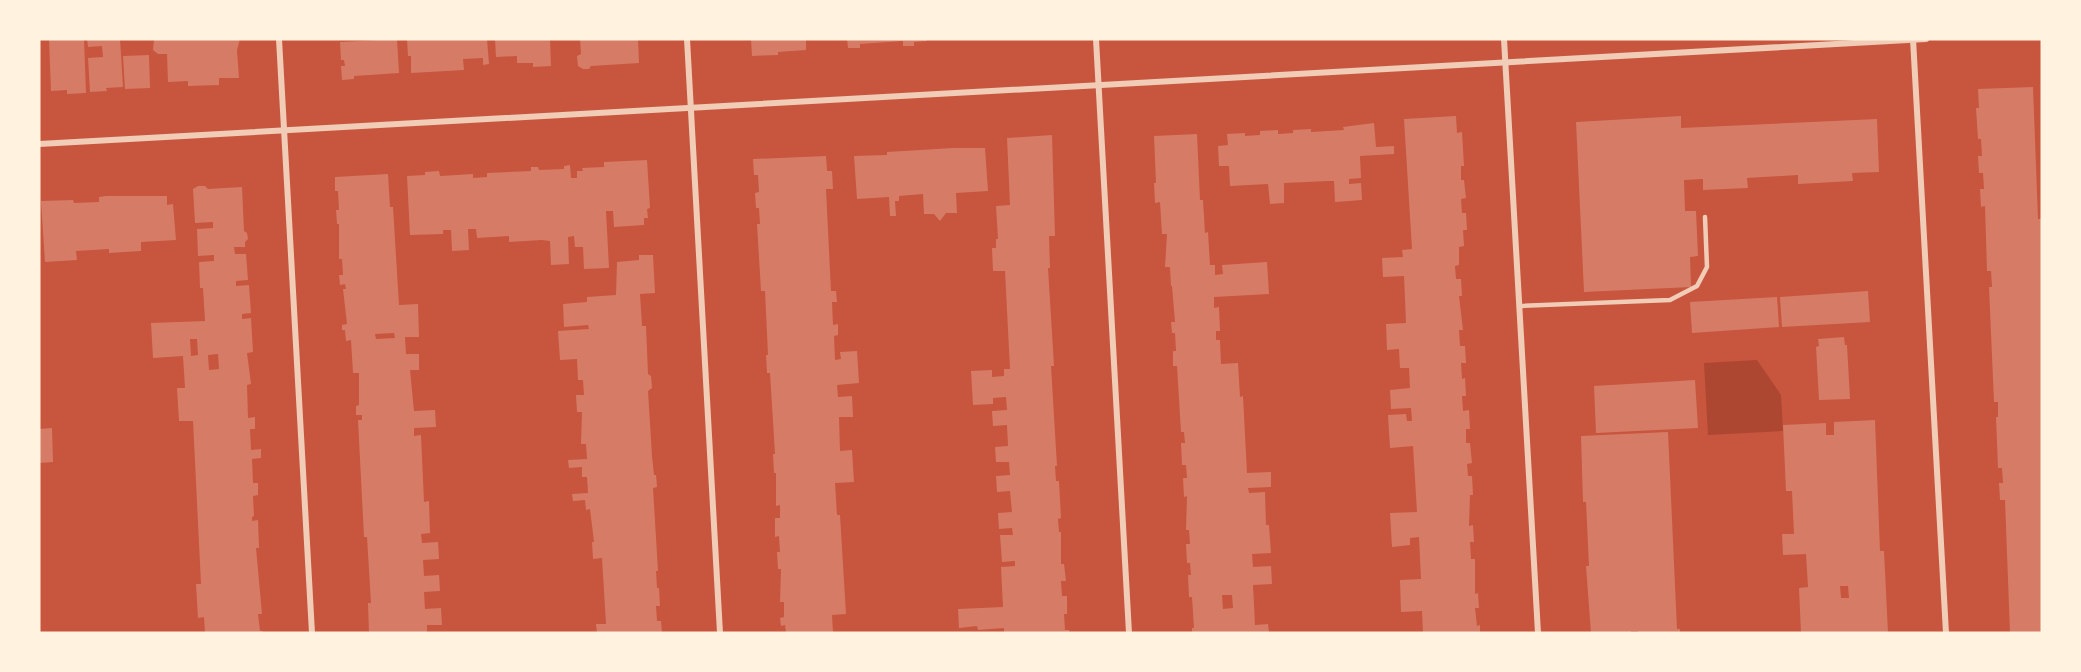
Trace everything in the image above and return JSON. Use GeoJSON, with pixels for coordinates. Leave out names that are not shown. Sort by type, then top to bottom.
{"type":"FeatureCollection","features":[{"type":"Feature","properties":{"kind":"street"},"geometry":{"type":"LineString","coordinates":[[279,39],[312,633]]}},
{"type":"Feature","properties":{"kind":"street"},"geometry":{"type":"LineString","coordinates":[[687,39],[720,633]]}},
{"type":"Feature","properties":{"kind":"street"},"geometry":{"type":"LineString","coordinates":[[1096,39],[1129,633]]}},
{"type":"Feature","properties":{"kind":"street"},"geometry":{"type":"LineString","coordinates":[[1504,39],[1538,633]]}},
{"type":"Feature","properties":{"kind":"street"},"geometry":{"type":"LineString","coordinates":[[1913,39],[1946,633]]}},
{"type":"Feature","properties":{"kind":"street"},"geometry":{"type":"LineString","coordinates":[[39,144],[1926,39]]}},
{"type":"Feature","properties":{"kind":"lane"},"geometry":{"type":"LineString","coordinates":[[1520,306],[1670,300],[1697,286],[1707,267],[1705,217]]}},
{"type":"Feature","properties":{"kind":"shaded area"},"geometry":{"type":"Polygon","coordinates":[[[1757,360],[1781,395],[1783,431],[1708,435],[1704,363],[1757,360]]]}},
{"type":"Feature","properties":{"kind":"building"},"geometry":{"type":"Polygon","coordinates":[[[49,39],[84,39],[86,93],[67,94],[67,90],[51,91],[49,39]]]}},
{"type":"Feature","properties":{"kind":"building"},"geometry":{"type":"Polygon","coordinates":[[[87,39],[120,39],[123,87],[90,92],[88,58],[103,57],[102,46],[88,47],[87,39]]]}},
{"type":"Feature","properties":{"kind":"building"},"geometry":{"type":"Polygon","coordinates":[[[154,39],[240,39],[237,50],[239,78],[219,78],[219,85],[188,86],[188,81],[168,82],[167,54],[158,54],[153,50],[154,39]]]}},
{"type":"Feature","properties":{"kind":"building"},"geometry":{"type":"Polygon","coordinates":[[[397,39],[399,73],[354,76],[354,79],[342,80],[341,66],[345,66],[344,60],[341,60],[340,42],[397,39]]]}},
{"type":"Feature","properties":{"kind":"building"},"geometry":{"type":"Polygon","coordinates":[[[407,39],[487,39],[489,64],[483,65],[483,58],[463,59],[464,70],[411,73],[411,56],[408,56],[407,39]]]}},
{"type":"Feature","properties":{"kind":"building"},"geometry":{"type":"Polygon","coordinates":[[[495,39],[550,39],[551,66],[533,67],[533,63],[517,63],[517,56],[496,57],[495,39]]]}},
{"type":"Feature","properties":{"kind":"building"},"geometry":{"type":"Polygon","coordinates":[[[580,39],[638,39],[639,63],[591,66],[589,69],[583,69],[578,66],[577,56],[581,54],[580,39]]]}},
{"type":"Feature","properties":{"kind":"building"},"geometry":{"type":"Polygon","coordinates":[[[751,39],[806,39],[806,50],[778,52],[778,55],[752,56],[751,39]]]}},
{"type":"Feature","properties":{"kind":"building"},"geometry":{"type":"Polygon","coordinates":[[[847,39],[927,39],[927,41],[914,42],[914,46],[903,46],[903,41],[860,44],[860,48],[848,48],[847,39]]]}},
{"type":"Feature","properties":{"kind":"building"},"geometry":{"type":"Polygon","coordinates":[[[149,55],[150,88],[125,89],[123,56],[149,55]]]}},
{"type":"Feature","properties":{"kind":"building"},"geometry":{"type":"Polygon","coordinates":[[[2033,87],[2038,219],[2042,219],[2042,633],[2010,633],[2005,500],[2000,500],[1999,483],[2003,483],[2002,468],[1998,468],[1996,417],[1998,417],[1998,402],[1994,402],[1989,287],[1992,287],[1991,271],[1987,271],[1985,206],[1981,207],[1980,189],[1984,189],[1983,173],[1979,173],[1978,156],[1982,156],[1981,139],[1978,139],[1976,108],[1979,108],[1978,89],[2033,87]]]}},
{"type":"Feature","properties":{"kind":"building"},"geometry":{"type":"Polygon","coordinates":[[[1456,116],[1457,133],[1462,132],[1464,166],[1461,166],[1461,180],[1464,180],[1466,198],[1461,199],[1462,213],[1466,213],[1467,230],[1463,230],[1464,246],[1459,247],[1459,265],[1455,266],[1456,279],[1461,279],[1462,296],[1459,296],[1463,330],[1459,330],[1460,346],[1465,346],[1466,363],[1461,363],[1466,396],[1462,396],[1463,411],[1469,410],[1470,429],[1466,429],[1466,443],[1470,443],[1472,463],[1467,464],[1468,476],[1472,476],[1473,495],[1470,495],[1469,526],[1473,525],[1474,542],[1470,542],[1471,559],[1475,559],[1475,594],[1478,593],[1479,608],[1475,608],[1480,633],[1423,633],[1422,611],[1401,612],[1400,580],[1421,579],[1419,537],[1410,538],[1410,545],[1392,547],[1390,513],[1417,512],[1413,446],[1390,448],[1388,415],[1406,414],[1407,421],[1412,421],[1411,408],[1391,409],[1390,390],[1410,388],[1409,368],[1400,368],[1399,349],[1387,350],[1386,324],[1406,323],[1404,276],[1383,277],[1382,258],[1403,257],[1402,250],[1412,249],[1404,119],[1456,116]]]}},
{"type":"Feature","properties":{"kind":"building"},"geometry":{"type":"Polygon","coordinates":[[[1681,116],[1681,128],[1877,119],[1879,172],[1852,173],[1853,181],[1798,184],[1798,175],[1747,178],[1748,188],[1703,190],[1703,179],[1684,180],[1685,211],[1696,211],[1698,256],[1690,257],[1691,287],[1584,292],[1576,122],[1681,116]]]}},
{"type":"Feature","properties":{"kind":"building"},"geometry":{"type":"Polygon","coordinates":[[[1374,123],[1376,147],[1394,146],[1394,154],[1360,156],[1361,178],[1349,179],[1349,184],[1361,183],[1362,200],[1335,202],[1334,181],[1329,181],[1284,183],[1284,203],[1270,204],[1268,184],[1230,186],[1229,166],[1219,166],[1218,146],[1228,145],[1227,134],[1245,133],[1245,136],[1260,135],[1260,131],[1278,130],[1278,134],[1293,133],[1293,130],[1311,129],[1311,132],[1344,130],[1343,127],[1374,123]]]}},
{"type":"Feature","properties":{"kind":"building"},"geometry":{"type":"Polygon","coordinates":[[[1197,134],[1200,200],[1203,200],[1205,233],[1208,232],[1210,265],[1215,265],[1215,275],[1223,274],[1222,265],[1267,262],[1269,294],[1214,297],[1214,308],[1219,307],[1220,331],[1216,331],[1216,340],[1220,340],[1221,364],[1238,363],[1240,397],[1243,396],[1247,473],[1271,472],[1271,487],[1248,488],[1249,493],[1265,492],[1266,525],[1269,525],[1271,553],[1252,554],[1253,567],[1271,566],[1272,584],[1253,585],[1255,625],[1268,624],[1269,633],[1192,633],[1192,628],[1194,628],[1192,597],[1189,597],[1188,575],[1191,575],[1190,563],[1187,563],[1186,544],[1190,544],[1189,530],[1186,530],[1187,496],[1184,497],[1183,478],[1187,478],[1186,465],[1182,465],[1181,443],[1185,443],[1184,432],[1181,432],[1177,366],[1173,366],[1173,351],[1176,351],[1175,333],[1172,333],[1171,322],[1175,322],[1170,267],[1165,267],[1167,234],[1162,234],[1160,202],[1155,203],[1154,136],[1197,134]],[[1222,595],[1223,609],[1233,608],[1232,595],[1222,595]]]}},
{"type":"Feature","properties":{"kind":"building"},"geometry":{"type":"Polygon","coordinates":[[[1052,135],[1055,236],[1049,236],[1050,268],[1048,268],[1054,366],[1051,366],[1057,466],[1055,466],[1056,481],[1059,481],[1061,518],[1058,519],[1059,532],[1061,532],[1061,564],[1064,564],[1066,581],[1061,581],[1062,596],[1067,596],[1067,614],[1064,614],[1065,630],[1069,630],[1070,633],[1004,633],[1004,628],[978,630],[977,626],[959,628],[958,609],[1003,607],[1001,567],[1015,566],[1015,561],[1002,562],[1000,535],[1013,535],[1012,528],[999,529],[998,513],[1012,512],[1010,491],[997,492],[996,476],[1010,475],[1009,462],[996,462],[995,447],[1008,446],[1007,425],[993,426],[992,411],[1007,410],[1006,397],[993,398],[993,404],[973,405],[971,371],[992,370],[992,377],[1004,376],[1004,369],[1010,369],[1005,271],[993,271],[992,248],[996,248],[996,239],[998,239],[996,206],[1010,205],[1007,138],[1052,135]]]}},
{"type":"Feature","properties":{"kind":"building"},"geometry":{"type":"Polygon","coordinates":[[[953,148],[985,148],[988,191],[956,193],[957,213],[946,213],[940,221],[934,214],[924,214],[923,194],[899,196],[899,201],[895,201],[896,216],[890,216],[889,197],[857,199],[854,156],[953,148]]]}},
{"type":"Feature","properties":{"kind":"building"},"geometry":{"type":"Polygon","coordinates":[[[826,156],[827,171],[832,171],[833,189],[826,189],[831,291],[836,291],[837,302],[832,302],[833,325],[838,324],[838,335],[834,336],[835,360],[841,359],[840,352],[857,351],[859,383],[837,385],[838,397],[852,396],[853,417],[839,417],[840,451],[852,450],[854,482],[835,483],[837,515],[840,515],[846,614],[832,615],[833,633],[786,633],[785,625],[781,626],[780,618],[784,617],[784,602],[780,602],[781,569],[778,569],[777,552],[780,552],[779,536],[775,537],[775,518],[780,518],[780,505],[776,506],[770,373],[767,373],[766,355],[768,355],[765,291],[761,291],[757,224],[760,224],[755,193],[759,192],[758,175],[754,175],[753,159],[826,156]]]}},
{"type":"Feature","properties":{"kind":"building"},"geometry":{"type":"Polygon","coordinates":[[[647,160],[650,208],[647,209],[648,218],[644,218],[644,225],[614,227],[613,211],[606,211],[609,268],[584,269],[583,247],[575,247],[574,236],[568,237],[569,264],[551,265],[550,241],[509,242],[509,236],[477,238],[476,229],[468,229],[469,250],[452,251],[451,230],[443,230],[443,234],[410,235],[407,176],[439,171],[440,176],[473,174],[473,178],[487,177],[487,173],[531,171],[531,167],[538,167],[539,170],[564,169],[564,166],[570,165],[571,178],[577,178],[577,171],[583,171],[582,168],[604,167],[604,162],[647,160]]]}},
{"type":"Feature","properties":{"kind":"building"},"geometry":{"type":"Polygon","coordinates":[[[388,174],[390,207],[393,207],[399,305],[418,304],[419,337],[405,337],[406,354],[419,354],[419,370],[410,370],[414,411],[435,410],[436,427],[414,428],[414,436],[421,435],[424,502],[429,501],[430,533],[421,534],[422,543],[438,542],[439,559],[423,560],[424,576],[439,575],[440,591],[424,592],[425,609],[441,608],[442,625],[427,625],[427,633],[369,633],[368,603],[371,603],[367,537],[364,537],[358,420],[362,420],[362,415],[356,415],[356,406],[359,405],[359,373],[353,373],[351,340],[346,341],[345,330],[342,330],[342,325],[347,324],[343,289],[346,289],[345,284],[340,285],[339,275],[343,275],[342,259],[339,259],[339,224],[337,224],[336,210],[339,210],[335,177],[388,174]],[[394,333],[375,334],[376,339],[395,338],[394,333]]]}},
{"type":"Feature","properties":{"kind":"building"},"geometry":{"type":"Polygon","coordinates":[[[198,186],[205,186],[208,189],[242,187],[244,231],[248,239],[245,247],[234,247],[235,254],[246,254],[248,280],[236,281],[236,286],[249,285],[251,313],[242,314],[242,319],[251,318],[253,352],[247,353],[251,384],[247,385],[248,418],[255,417],[255,429],[250,429],[251,450],[261,449],[261,458],[252,459],[253,483],[258,483],[258,495],[253,496],[252,521],[258,520],[259,548],[256,548],[262,614],[258,614],[260,631],[263,633],[205,633],[204,617],[198,618],[196,584],[201,584],[193,421],[179,421],[177,388],[185,388],[183,356],[153,358],[151,323],[205,321],[199,262],[214,261],[214,255],[198,256],[197,229],[213,228],[213,222],[195,223],[193,189],[198,186]],[[190,339],[191,356],[198,355],[197,339],[190,339]],[[218,354],[208,355],[209,370],[219,369],[218,354]]]}},
{"type":"Feature","properties":{"kind":"building"},"geometry":{"type":"Polygon","coordinates":[[[167,196],[167,205],[173,204],[176,240],[141,242],[141,251],[109,253],[109,249],[76,251],[77,260],[45,262],[41,201],[99,202],[99,197],[167,196]]]}},
{"type":"Feature","properties":{"kind":"building"},"geometry":{"type":"Polygon","coordinates":[[[639,255],[653,255],[655,293],[640,294],[642,326],[646,326],[648,374],[651,376],[652,388],[648,391],[652,456],[657,487],[653,488],[657,588],[659,588],[660,606],[656,606],[657,621],[661,621],[662,633],[597,633],[596,624],[606,624],[602,558],[593,559],[592,542],[594,542],[590,509],[586,510],[585,500],[573,501],[572,494],[588,493],[587,477],[582,477],[582,467],[569,468],[568,460],[587,459],[586,444],[581,444],[582,412],[577,412],[576,395],[584,395],[583,380],[578,380],[577,359],[560,360],[558,331],[589,329],[588,325],[564,327],[563,304],[587,302],[587,297],[616,295],[617,262],[639,260],[639,255]]]}},
{"type":"Feature","properties":{"kind":"building"},"geometry":{"type":"Polygon","coordinates":[[[1868,291],[1870,322],[1782,327],[1780,297],[1868,291]]]}},
{"type":"Feature","properties":{"kind":"building"},"geometry":{"type":"Polygon","coordinates":[[[1777,297],[1779,327],[1692,333],[1690,302],[1777,297]]]}},
{"type":"Feature","properties":{"kind":"building"},"geometry":{"type":"Polygon","coordinates":[[[1844,337],[1845,345],[1847,345],[1850,399],[1819,400],[1816,347],[1819,346],[1818,339],[1844,337]]]}},
{"type":"Feature","properties":{"kind":"building"},"geometry":{"type":"Polygon","coordinates":[[[1695,380],[1698,428],[1596,433],[1594,386],[1695,380]]]}},
{"type":"Feature","properties":{"kind":"building"},"geometry":{"type":"Polygon","coordinates":[[[1875,420],[1880,551],[1884,551],[1888,633],[1801,633],[1799,588],[1808,587],[1806,554],[1783,555],[1782,534],[1794,534],[1792,491],[1786,491],[1783,425],[1826,423],[1826,435],[1834,435],[1834,422],[1875,420]],[[1840,586],[1841,598],[1849,598],[1848,586],[1840,586]]]}},
{"type":"Feature","properties":{"kind":"building"},"geometry":{"type":"Polygon","coordinates":[[[52,428],[53,462],[39,463],[39,429],[52,428]]]}},
{"type":"Feature","properties":{"kind":"building"},"geometry":{"type":"Polygon","coordinates":[[[1668,432],[1677,629],[1680,629],[1680,633],[1631,631],[1631,633],[1591,633],[1581,436],[1668,432]]]}}]}
